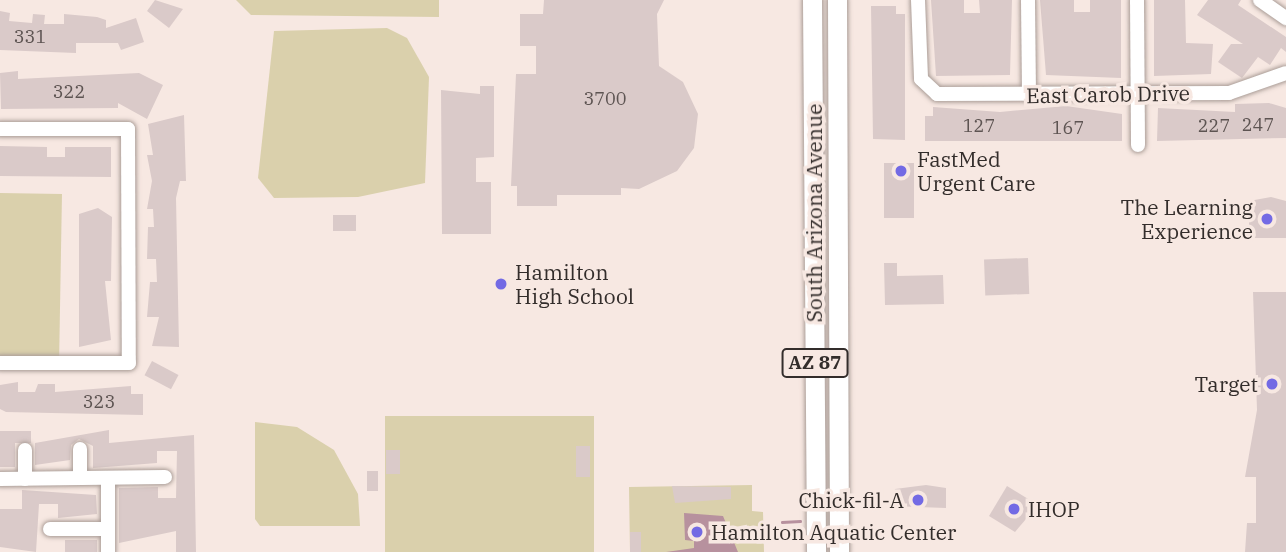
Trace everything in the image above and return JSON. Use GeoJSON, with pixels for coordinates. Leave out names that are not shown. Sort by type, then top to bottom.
{"type":"FeatureCollection","features":[{"type":"Feature","properties":{"kind":"main road","name":"South Arizona Avenue"},"geometry":{"type":"LineString","coordinates":[[812,0],[816,552]]}},
{"type":"Feature","properties":{"kind":"main road","name":"South Arizona Avenue"},"geometry":{"type":"LineString","coordinates":[[837,0],[839,552]]}},
{"type":"Feature","properties":{"kind":"street","name":"East Carob Drive"},"geometry":{"type":"LineString","coordinates":[[918,0],[919,68],[927,90],[1029,95],[1229,93],[1286,73]]}},
{"type":"Feature","properties":{"kind":"street"},"geometry":{"type":"LineString","coordinates":[[1028,0],[1029,95]]}},
{"type":"Feature","properties":{"kind":"street"},"geometry":{"type":"LineString","coordinates":[[1138,0],[1138,145]]}},
{"type":"Feature","properties":{"kind":"street"},"geometry":{"type":"LineString","coordinates":[[1260,0],[1286,18]]}},
{"type":"Feature","properties":{"kind":"street"},"geometry":{"type":"LineString","coordinates":[[0,130],[128,129],[129,363],[0,363]]}},
{"type":"Feature","properties":{"kind":"street"},"geometry":{"type":"LineString","coordinates":[[80,449],[80,478]]}},
{"type":"Feature","properties":{"kind":"street"},"geometry":{"type":"LineString","coordinates":[[25,450],[25,479]]}},
{"type":"Feature","properties":{"kind":"street"},"geometry":{"type":"LineString","coordinates":[[0,479],[165,477]]}},
{"type":"Feature","properties":{"kind":"street"},"geometry":{"type":"LineString","coordinates":[[108,478],[108,552]]}},
{"type":"Feature","properties":{"kind":"street"},"geometry":{"type":"LineString","coordinates":[[50,528],[108,529]]}},
{"type":"Feature","properties":{"kind":"shaded area"},"geometry":{"type":"Polygon","coordinates":[[[236,0],[439,0],[439,17],[251,15],[236,0]]]}},
{"type":"Feature","properties":{"kind":"shaded area"},"geometry":{"type":"Polygon","coordinates":[[[387,28],[407,38],[429,77],[425,183],[358,197],[274,198],[258,178],[274,31],[387,28]]]}},
{"type":"Feature","properties":{"kind":"shaded area"},"geometry":{"type":"Polygon","coordinates":[[[0,193],[62,194],[59,357],[0,356],[0,193]]]}},
{"type":"Feature","properties":{"kind":"shaded area"},"geometry":{"type":"Polygon","coordinates":[[[385,416],[594,416],[594,552],[385,552],[385,416]]]}},
{"type":"Feature","properties":{"kind":"shaded area"},"geometry":{"type":"Polygon","coordinates":[[[255,422],[297,427],[334,450],[358,494],[360,526],[260,526],[255,519],[255,422]]]}},
{"type":"Feature","properties":{"kind":"shaded area","name":"Hamilton Aquatic Center"},"geometry":{"type":"Polygon","coordinates":[[[752,485],[752,511],[763,512],[764,552],[630,552],[629,487],[752,485]]]}},
{"type":"Feature","properties":{"kind":"shaded area"},"geometry":{"type":"Polygon","coordinates":[[[684,513],[723,516],[738,552],[666,552],[694,548],[694,541],[685,540],[684,513]]]}},
{"type":"Feature","properties":{"kind":"building"},"geometry":{"type":"Polygon","coordinates":[[[155,0],[183,9],[169,28],[147,11],[155,0]]]}},
{"type":"Feature","properties":{"kind":"building","name":"Hamilton High School"},"geometry":{"type":"Polygon","coordinates":[[[544,0],[664,0],[657,14],[659,66],[683,82],[698,114],[694,148],[677,171],[639,189],[621,188],[621,195],[557,195],[557,206],[517,206],[517,186],[511,186],[516,74],[536,74],[536,46],[520,46],[520,14],[543,14],[544,0]]]}},
{"type":"Feature","properties":{"kind":"building"},"geometry":{"type":"Polygon","coordinates":[[[931,0],[964,0],[964,13],[980,13],[979,0],[1012,0],[1010,75],[936,76],[931,0]]]}},
{"type":"Feature","properties":{"kind":"building"},"geometry":{"type":"Polygon","coordinates":[[[1040,0],[1074,0],[1074,12],[1090,12],[1090,0],[1121,0],[1121,78],[1046,75],[1040,0]]]}},
{"type":"Feature","properties":{"kind":"building"},"geometry":{"type":"Polygon","coordinates":[[[1154,0],[1185,0],[1186,43],[1213,44],[1211,74],[1154,76],[1154,0]]]}},
{"type":"Feature","properties":{"kind":"building"},"geometry":{"type":"Polygon","coordinates":[[[1208,0],[1241,0],[1238,5],[1286,37],[1286,52],[1281,48],[1270,65],[1258,57],[1242,78],[1218,62],[1231,44],[1243,44],[1197,15],[1208,0]]]}},
{"type":"Feature","properties":{"kind":"building"},"geometry":{"type":"Polygon","coordinates":[[[871,6],[896,6],[896,14],[905,14],[905,140],[873,139],[871,6]]]}},
{"type":"Feature","properties":{"kind":"building"},"geometry":{"type":"Polygon","coordinates":[[[0,11],[10,13],[9,21],[32,23],[33,14],[45,15],[44,24],[64,24],[64,14],[97,17],[106,20],[106,28],[136,18],[144,42],[121,50],[118,43],[76,43],[76,53],[0,50],[0,11]]]}},
{"type":"Feature","properties":{"kind":"building"},"geometry":{"type":"Polygon","coordinates":[[[18,71],[18,79],[139,73],[163,85],[147,119],[118,103],[118,108],[1,109],[0,73],[18,71]]]}},
{"type":"Feature","properties":{"kind":"building"},"geometry":{"type":"Polygon","coordinates":[[[480,86],[494,86],[494,157],[476,158],[476,182],[491,182],[491,234],[442,234],[441,90],[480,94],[480,86]]]}},
{"type":"Feature","properties":{"kind":"building"},"geometry":{"type":"Polygon","coordinates":[[[1269,103],[1286,108],[1286,138],[1157,141],[1158,108],[1235,112],[1235,104],[1269,103]]]}},
{"type":"Feature","properties":{"kind":"building"},"geometry":{"type":"Polygon","coordinates":[[[1066,106],[1122,114],[1122,141],[925,141],[925,116],[933,116],[933,107],[1000,112],[1066,106]]]}},
{"type":"Feature","properties":{"kind":"building"},"geometry":{"type":"Polygon","coordinates":[[[184,115],[186,181],[180,181],[176,198],[179,347],[152,346],[159,317],[147,317],[150,282],[157,282],[156,259],[147,259],[148,227],[154,227],[153,209],[147,209],[152,181],[147,155],[153,155],[148,124],[184,115]]]}},
{"type":"Feature","properties":{"kind":"building"},"geometry":{"type":"Polygon","coordinates":[[[0,146],[47,147],[47,157],[65,157],[65,147],[111,147],[111,177],[0,176],[0,146]]]}},
{"type":"Feature","properties":{"kind":"building"},"geometry":{"type":"Polygon","coordinates":[[[884,163],[914,163],[914,218],[884,218],[884,163]]]}},
{"type":"Feature","properties":{"kind":"building","name":"The Learning Experience"},"geometry":{"type":"Polygon","coordinates":[[[1271,197],[1286,201],[1286,238],[1249,238],[1249,201],[1271,197]]]}},
{"type":"Feature","properties":{"kind":"building"},"geometry":{"type":"Polygon","coordinates":[[[98,208],[112,217],[111,281],[105,281],[111,340],[79,347],[79,214],[98,208]]]}},
{"type":"Feature","properties":{"kind":"building"},"geometry":{"type":"Polygon","coordinates":[[[333,215],[356,215],[356,231],[333,231],[333,215]]]}},
{"type":"Feature","properties":{"kind":"building"},"geometry":{"type":"Polygon","coordinates":[[[1028,258],[1029,294],[985,296],[984,260],[1028,258]]]}},
{"type":"Feature","properties":{"kind":"building"},"geometry":{"type":"Polygon","coordinates":[[[884,263],[897,263],[897,276],[943,275],[944,304],[885,305],[884,263]]]}},
{"type":"Feature","properties":{"kind":"building","name":"Target"},"geometry":{"type":"Polygon","coordinates":[[[1253,292],[1286,292],[1286,552],[1245,552],[1247,523],[1256,523],[1256,477],[1245,477],[1257,410],[1253,292]]]}},
{"type":"Feature","properties":{"kind":"building"},"geometry":{"type":"Polygon","coordinates":[[[152,361],[178,375],[171,389],[144,375],[152,361]]]}},
{"type":"Feature","properties":{"kind":"building"},"geometry":{"type":"Polygon","coordinates":[[[18,382],[18,392],[35,392],[38,384],[55,384],[55,392],[131,386],[131,394],[143,394],[143,415],[6,412],[0,409],[0,385],[18,382]]]}},
{"type":"Feature","properties":{"kind":"building"},"geometry":{"type":"Polygon","coordinates":[[[109,430],[109,443],[194,435],[196,552],[176,552],[176,531],[119,543],[119,488],[158,487],[158,498],[176,498],[177,451],[157,451],[157,463],[93,468],[93,446],[79,439],[71,445],[70,460],[35,465],[35,443],[109,430]]]}},
{"type":"Feature","properties":{"kind":"building"},"geometry":{"type":"Polygon","coordinates":[[[0,431],[31,431],[31,443],[15,443],[15,467],[0,467],[0,431]]]}},
{"type":"Feature","properties":{"kind":"building"},"geometry":{"type":"Polygon","coordinates":[[[576,446],[590,446],[590,477],[576,477],[576,446]]]}},
{"type":"Feature","properties":{"kind":"building"},"geometry":{"type":"Polygon","coordinates":[[[386,450],[400,450],[400,474],[386,474],[386,450]]]}},
{"type":"Feature","properties":{"kind":"building"},"geometry":{"type":"Polygon","coordinates":[[[367,471],[378,471],[378,491],[367,491],[367,471]]]}},
{"type":"Feature","properties":{"kind":"building","name":"Chick-fil-A"},"geometry":{"type":"Polygon","coordinates":[[[926,485],[946,488],[946,508],[891,506],[895,489],[926,485]]]}},
{"type":"Feature","properties":{"kind":"building"},"geometry":{"type":"Polygon","coordinates":[[[672,486],[731,487],[731,499],[675,503],[672,486]]]}},
{"type":"Feature","properties":{"kind":"building","name":"IHOP"},"geometry":{"type":"Polygon","coordinates":[[[1007,486],[1038,505],[1015,532],[989,516],[1007,486]]]}},
{"type":"Feature","properties":{"kind":"building"},"geometry":{"type":"Polygon","coordinates":[[[22,490],[96,495],[97,514],[58,518],[58,504],[39,504],[36,552],[0,547],[0,509],[22,509],[22,490]]]}},
{"type":"Feature","properties":{"kind":"building"},"geometry":{"type":"Polygon","coordinates":[[[630,532],[641,532],[641,552],[630,552],[630,532]]]}},
{"type":"Feature","properties":{"kind":"building"},"geometry":{"type":"Polygon","coordinates":[[[65,540],[97,540],[97,552],[65,552],[65,540]]]}},
{"type":"Feature","properties":{"kind":"waterway"},"geometry":{"type":"LineString","coordinates":[[782,522],[800,521]]}},
{"type":"Feature","properties":{"kind":"place","name":"FastMed Urgent Care"},"geometry":{"type":"Point","coordinates":[901,171]}},
{"type":"Feature","properties":{"kind":"place","name":"The Learning Experience"},"geometry":{"type":"Point","coordinates":[1267,219]}},
{"type":"Feature","properties":{"kind":"place","name":"Hamilton High School"},"geometry":{"type":"Point","coordinates":[501,284]}},
{"type":"Feature","properties":{"kind":"place","name":"Target"},"geometry":{"type":"Point","coordinates":[1272,384]}},
{"type":"Feature","properties":{"kind":"place","name":"Chick-fil-A"},"geometry":{"type":"Point","coordinates":[918,500]}},
{"type":"Feature","properties":{"kind":"place","name":"IHOP"},"geometry":{"type":"Point","coordinates":[1014,509]}},
{"type":"Feature","properties":{"kind":"place","name":"Hamilton Aquatic Center"},"geometry":{"type":"Point","coordinates":[697,532]}}]}
